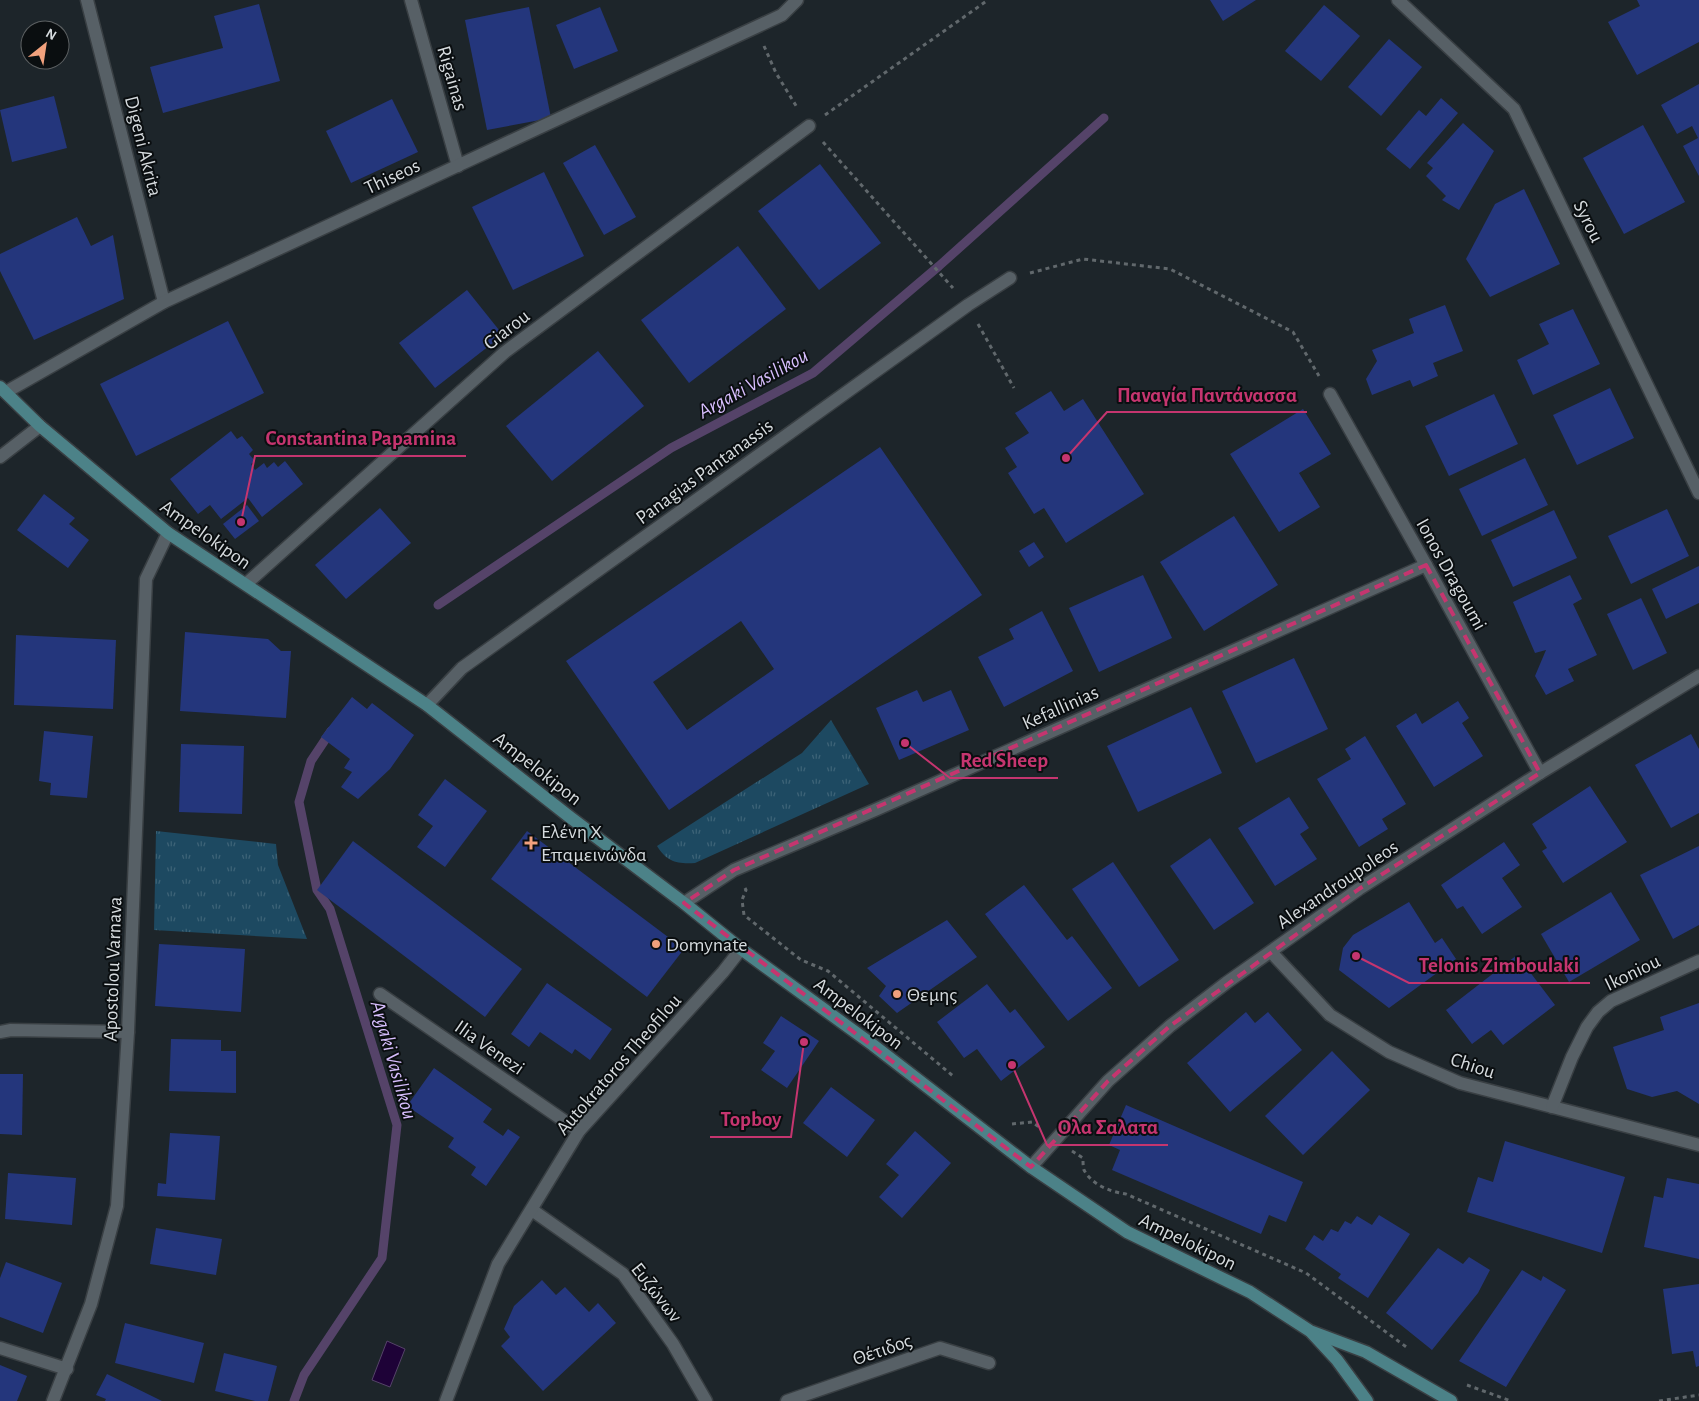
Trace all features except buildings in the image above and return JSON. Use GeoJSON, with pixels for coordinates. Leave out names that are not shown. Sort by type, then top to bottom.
{"type":"FeatureCollection","features":[{"type":"Feature","properties":{"kind":"street","name":"Digeni Akrita"},"geometry":{"type":"LineString","coordinates":[[87,0],[164,302]]}},
{"type":"Feature","properties":{"kind":"street","name":"Rigainas"},"geometry":{"type":"LineString","coordinates":[[411,0],[458,166]]}},
{"type":"Feature","properties":{"kind":"street","name":"Thiseos"},"geometry":{"type":"LineString","coordinates":[[3,389],[164,302],[782,15],[797,0]]}},
{"type":"Feature","properties":{"kind":"street","name":"Syrou"},"geometry":{"type":"LineString","coordinates":[[1398,0],[1514,108],[1699,493]]}},
{"type":"Feature","properties":{"kind":"street","name":"Giarou"},"geometry":{"type":"LineString","coordinates":[[246,584],[505,352],[809,126]]}},
{"type":"Feature","properties":{"kind":"street","name":"Panagias Pantanassis"},"geometry":{"type":"LineString","coordinates":[[427,704],[462,668],[968,305],[1010,278]]}},
{"type":"Feature","properties":{"kind":"street","name":"Ampelokipon"},"geometry":{"type":"LineString","coordinates":[[3,389],[40,426],[168,533],[427,704],[570,818],[742,949],[873,1045],[1031,1167],[1126,1232],[1250,1292],[1310,1331],[1366,1352],[1451,1401]]}},
{"type":"Feature","properties":{"kind":"street","name":"Ionos Dragoumi"},"geometry":{"type":"LineString","coordinates":[[1330,394],[1540,773]]}},
{"type":"Feature","properties":{"kind":"street"},"geometry":{"type":"LineString","coordinates":[[0,456],[40,426]]}},
{"type":"Feature","properties":{"kind":"street","name":"Apostolou Varnava"},"geometry":{"type":"LineString","coordinates":[[53,1401],[91,1304],[117,1206],[128,1032],[146,579],[168,533]]}},
{"type":"Feature","properties":{"kind":"street","name":"Kefallinias"},"geometry":{"type":"LineString","coordinates":[[684,903],[734,870],[875,810],[1426,565]]}},
{"type":"Feature","properties":{"kind":"street","name":"Alexandroupoleos"},"geometry":{"type":"LineString","coordinates":[[1031,1167],[1108,1081],[1170,1026],[1226,983],[1359,889],[1540,773],[1699,676]]}},
{"type":"Feature","properties":{"kind":"street","name":"Autokratoros Theofilou"},"geometry":{"type":"LineString","coordinates":[[446,1401],[498,1264],[579,1131],[742,949]]}},
{"type":"Feature","properties":{"kind":"street","name":"Chiou"},"geometry":{"type":"LineString","coordinates":[[1271,952],[1330,1015],[1389,1052],[1460,1083],[1699,1145]]}},
{"type":"Feature","properties":{"kind":"street","name":"Ikoniou"},"geometry":{"type":"LineString","coordinates":[[1552,1107],[1572,1057],[1587,1027],[1598,1012],[1611,1001],[1699,961]]}},
{"type":"Feature","properties":{"kind":"street","name":"Ilia Venezi"},"geometry":{"type":"LineString","coordinates":[[380,994],[579,1131]]}},
{"type":"Feature","properties":{"kind":"street"},"geometry":{"type":"LineString","coordinates":[[0,1032],[11,1030],[128,1032]]}},
{"type":"Feature","properties":{"kind":"street","name":"Ευζώνων"},"geometry":{"type":"LineString","coordinates":[[532,1210],[623,1274],[673,1344],[706,1401]]}},
{"type":"Feature","properties":{"kind":"street","name":"Ampelokipon"},"geometry":{"type":"LineString","coordinates":[[1310,1331],[1337,1360],[1367,1401]]}},
{"type":"Feature","properties":{"kind":"street"},"geometry":{"type":"LineString","coordinates":[[0,1348],[67,1368]]}},
{"type":"Feature","properties":{"kind":"street","name":"Θέτιδος"},"geometry":{"type":"LineString","coordinates":[[787,1401],[940,1348],[989,1363]]}},
{"type":"Feature","properties":{"kind":"path"},"geometry":{"type":"LineString","coordinates":[[809,126],[988,0]]}},
{"type":"Feature","properties":{"kind":"path"},"geometry":{"type":"LineString","coordinates":[[756,27],[776,73],[809,126],[968,305],[1014,388]]}},
{"type":"Feature","properties":{"kind":"path"},"geometry":{"type":"LineString","coordinates":[[1010,278],[1083,259],[1170,269],[1293,332],[1330,394]]}},
{"type":"Feature","properties":{"kind":"path"},"geometry":{"type":"LineString","coordinates":[[734,870],[746,890],[742,900],[744,915],[801,960],[828,971],[955,1078]]}},
{"type":"Feature","properties":{"kind":"path"},"geometry":{"type":"LineString","coordinates":[[1006,1120],[1014,1125],[1032,1122],[1083,1158],[1084,1170],[1096,1182],[1112,1192],[1126,1194],[1306,1273],[1411,1351]]}},
{"type":"Feature","properties":{"kind":"path"},"geometry":{"type":"LineString","coordinates":[[1459,1381],[1511,1401]]}},
{"type":"Feature","properties":{"kind":"path"},"geometry":{"type":"LineString","coordinates":[[1659,1401],[1699,1395]]}},
{"type":"Feature","properties":{"kind":"highlighted area"},"geometry":{"type":"Polygon","coordinates":[[[1426,565],[1540,773],[1359,889],[1170,1026],[1108,1081],[1031,1167],[684,903],[734,870],[1426,565]]]}},
{"type":"Feature","properties":{"kind":"green space"},"geometry":{"type":"Polygon","coordinates":[[[831,720],[869,784],[695,863],[673,861],[665,856],[657,846],[802,753],[831,720]]]}},
{"type":"Feature","properties":{"kind":"green space"},"geometry":{"type":"Polygon","coordinates":[[[156,831],[276,844],[278,865],[307,939],[154,930],[156,831]]]}},
{"type":"Feature","properties":{"kind":"shaded area"},"geometry":{"type":"Polygon","coordinates":[[[387,1341],[405,1349],[390,1387],[372,1380],[387,1341]]]}},
{"type":"Feature","properties":{"kind":"waterway","name":"Argaki Vasilikou"},"geometry":{"type":"LineString","coordinates":[[438,605],[671,448],[813,373],[939,266],[1104,118]]}},
{"type":"Feature","properties":{"kind":"waterway","name":"Argaki Vasilikou"},"geometry":{"type":"LineString","coordinates":[[294,1401],[304,1375],[382,1258],[397,1125],[330,909],[317,890],[299,802],[311,761],[331,731]]}},
{"type":"Feature","properties":{"kind":"place","name":"Παναγία Παντάνασσα"},"geometry":{"type":"Point","coordinates":[1066,458]}},
{"type":"Feature","properties":{"kind":"place","name":"Constantina Papamina"},"geometry":{"type":"Point","coordinates":[241,522]}},
{"type":"Feature","properties":{"kind":"place","name":"Red Sheep"},"geometry":{"type":"Point","coordinates":[905,743]}},
{"type":"Feature","properties":{"kind":"place","name":"Ελένη Χ Επαμεινώνδα"},"geometry":{"type":"Point","coordinates":[531,843]}},
{"type":"Feature","properties":{"kind":"place","name":"Domynate"},"geometry":{"type":"Point","coordinates":[656,944]}},
{"type":"Feature","properties":{"kind":"place","name":"Telonis Zimboulaki"},"geometry":{"type":"Point","coordinates":[1356,956]}},
{"type":"Feature","properties":{"kind":"place","name":"Θεμης"},"geometry":{"type":"Point","coordinates":[897,994]}},
{"type":"Feature","properties":{"kind":"place","name":"Topboy"},"geometry":{"type":"Point","coordinates":[804,1042]}},
{"type":"Feature","properties":{"kind":"place","name":"Ολα Σαλατα"},"geometry":{"type":"Point","coordinates":[1012,1065]}}]}
